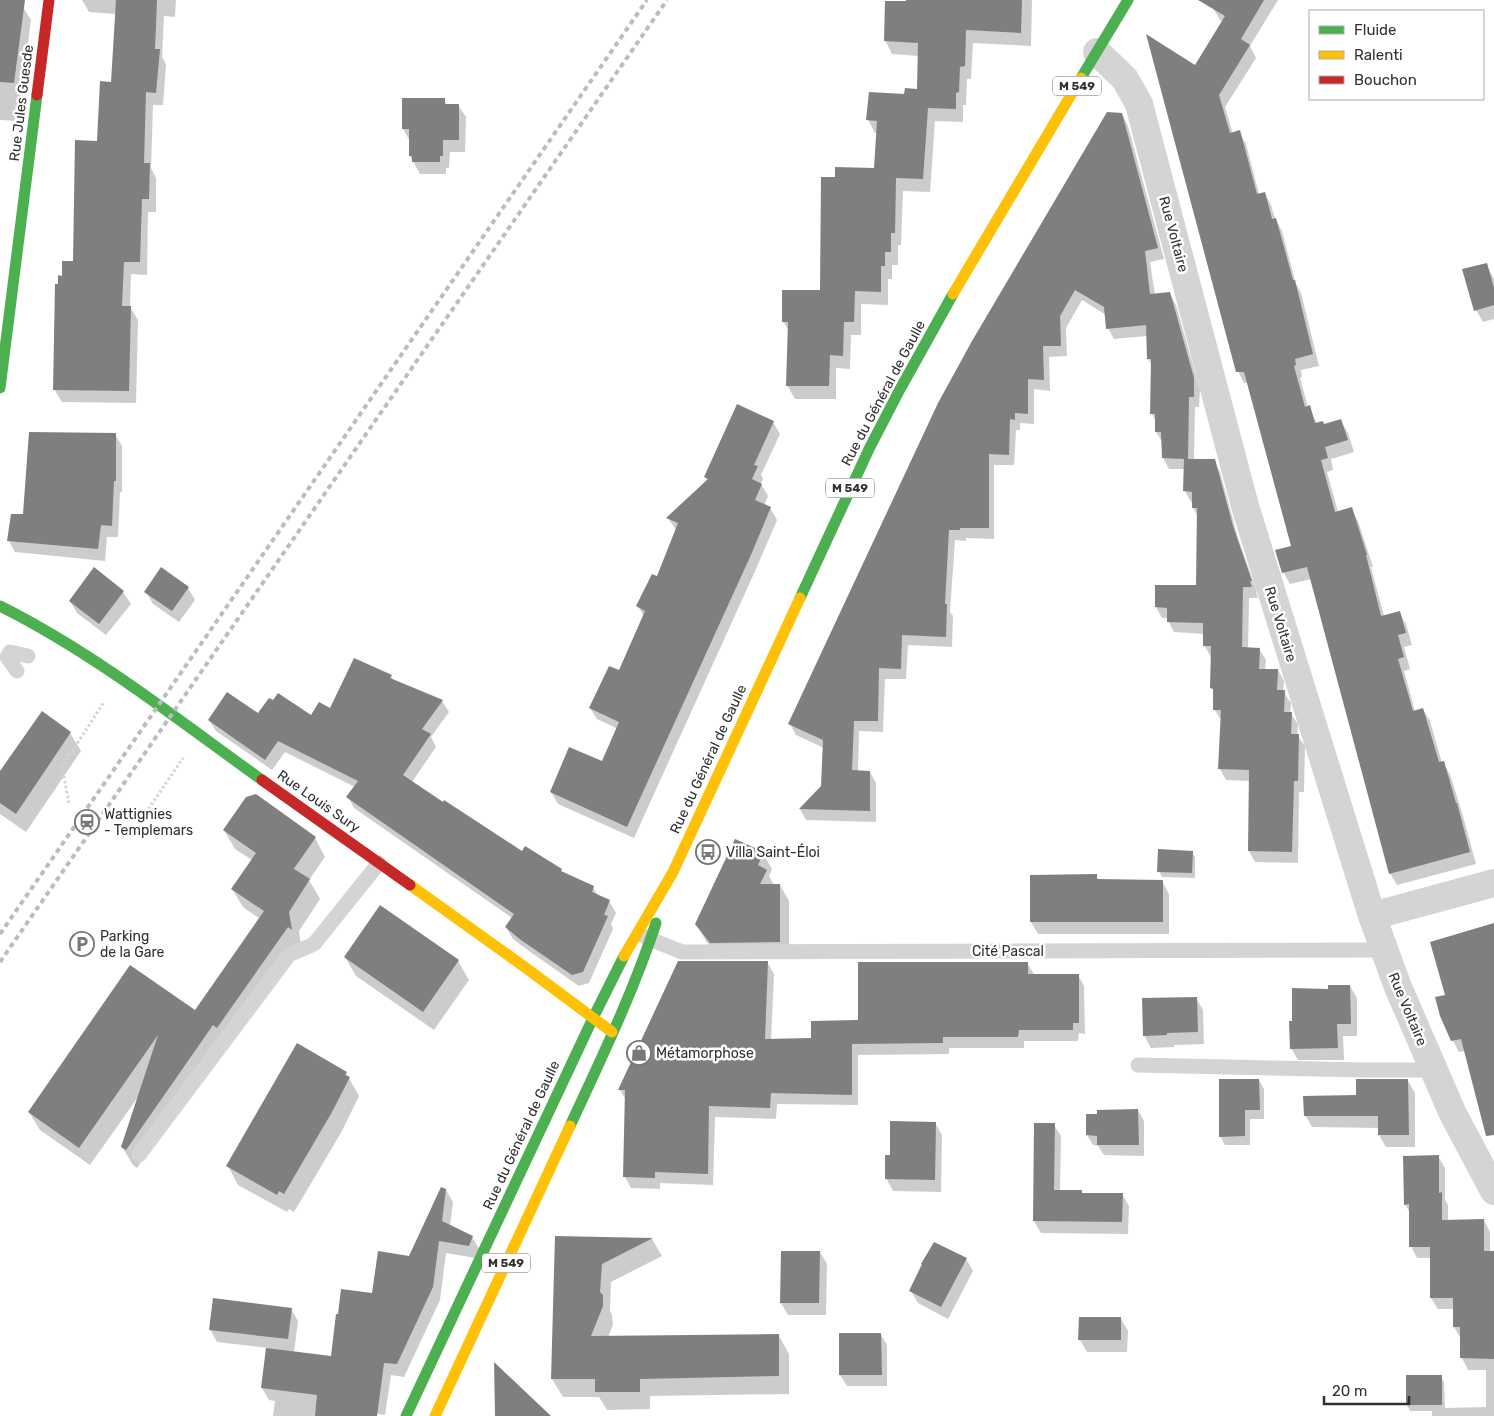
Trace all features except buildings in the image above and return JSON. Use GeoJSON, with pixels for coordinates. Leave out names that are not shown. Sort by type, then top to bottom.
{"type":"FeatureCollection","features":[{"type":"Feature","properties":{"kind":"main road","name":"Rue Jules Guesde"},"geometry":{"type":"LineString","coordinates":[[0,388],[49,0]]}},
{"type":"Feature","properties":{"kind":"main road","name":"Rue du Général de Gaulle"},"geometry":{"type":"LineString","coordinates":[[406,1416],[593,1018],[636,934],[673,872],[869,449],[900,387],[974,256],[1128,0]]}},
{"type":"Feature","properties":{"kind":"main road","name":"Rue Louis Sury"},"geometry":{"type":"LineString","coordinates":[[0,606],[42,627],[119,678],[379,862],[613,1033]]}},
{"type":"Feature","properties":{"kind":"main road","name":"Rue du Général de Gaulle"},"geometry":{"type":"LineString","coordinates":[[435,1416],[613,1033],[642,966],[673,872]]}},
{"type":"Feature","properties":{"kind":"street","name":"Rue Voltaire"},"geometry":{"type":"LineString","coordinates":[[1097,52],[1125,79],[1138,104],[1245,506],[1383,950],[1453,1114],[1494,1191]]}},
{"type":"Feature","properties":{"kind":"street"},"geometry":{"type":"LineString","coordinates":[[1372,916],[1494,883]]}},
{"type":"Feature","properties":{"kind":"lane"},"geometry":{"type":"LineString","coordinates":[[17,671],[6,657],[10,652],[28,656]]}},
{"type":"Feature","properties":{"kind":"lane"},"geometry":{"type":"LineString","coordinates":[[139,1156],[290,955],[314,944],[379,862]]}},
{"type":"Feature","properties":{"kind":"lane","name":"Cité Pascal"},"geometry":{"type":"LineString","coordinates":[[636,934],[682,952],[1383,950]]}},
{"type":"Feature","properties":{"kind":"lane"},"geometry":{"type":"LineString","coordinates":[[1138,1065],[1434,1070]]}},
{"type":"Feature","properties":{"kind":"path"},"geometry":{"type":"LineString","coordinates":[[69,803],[62,767],[119,678]]}},
{"type":"Feature","properties":{"kind":"path"},"geometry":{"type":"LineString","coordinates":[[128,820],[143,817],[199,734]]}},
{"type":"Feature","properties":{"kind":"railway"},"geometry":{"type":"LineString","coordinates":[[0,934],[647,0]]}},
{"type":"Feature","properties":{"kind":"railway"},"geometry":{"type":"LineString","coordinates":[[0,962],[667,0]]}},
{"type":"Feature","properties":{"kind":"traffic: fast"},"geometry":{"type":"LineString","coordinates":[[1081,78],[1128,0]]}},
{"type":"Feature","properties":{"kind":"traffic: fast"},"geometry":{"type":"LineString","coordinates":[[0,388],[37,95]]}},
{"type":"Feature","properties":{"kind":"traffic: fast"},"geometry":{"type":"LineString","coordinates":[[800,598],[869,449],[953,294]]}},
{"type":"Feature","properties":{"kind":"traffic: fast"},"geometry":{"type":"LineString","coordinates":[[0,606],[69,644],[167,711],[262,780]]}},
{"type":"Feature","properties":{"kind":"traffic: fast"},"geometry":{"type":"LineString","coordinates":[[570,1126],[627,1000],[656,923]]}},
{"type":"Feature","properties":{"kind":"traffic: fast"},"geometry":{"type":"LineString","coordinates":[[406,1416],[624,956]]}},
{"type":"Feature","properties":{"kind":"traffic: slow"},"geometry":{"type":"LineString","coordinates":[[953,294],[1081,78]]}},
{"type":"Feature","properties":{"kind":"traffic: slow"},"geometry":{"type":"LineString","coordinates":[[624,956],[673,872],[800,598]]}},
{"type":"Feature","properties":{"kind":"traffic: slow"},"geometry":{"type":"LineString","coordinates":[[410,885],[612,1032]]}},
{"type":"Feature","properties":{"kind":"traffic: slow"},"geometry":{"type":"LineString","coordinates":[[435,1416],[570,1126]]}},
{"type":"Feature","properties":{"kind":"traffic: jam"},"geometry":{"type":"LineString","coordinates":[[37,95],[49,0]]}},
{"type":"Feature","properties":{"kind":"traffic: jam"},"geometry":{"type":"LineString","coordinates":[[262,780],[410,885]]}},
{"type":"Feature","properties":{"kind":"place","name":"Wattignies - Templemars"},"geometry":{"type":"Point","coordinates":[87,822]}},
{"type":"Feature","properties":{"kind":"place","name":"Villa Saint-Éloi"},"geometry":{"type":"Point","coordinates":[708,852]}},
{"type":"Feature","properties":{"kind":"place","name":"Parking de la Gare"},"geometry":{"type":"Point","coordinates":[82,944]}},
{"type":"Feature","properties":{"kind":"place","name":"Métamorphose"},"geometry":{"type":"Point","coordinates":[639,1053]}}]}
